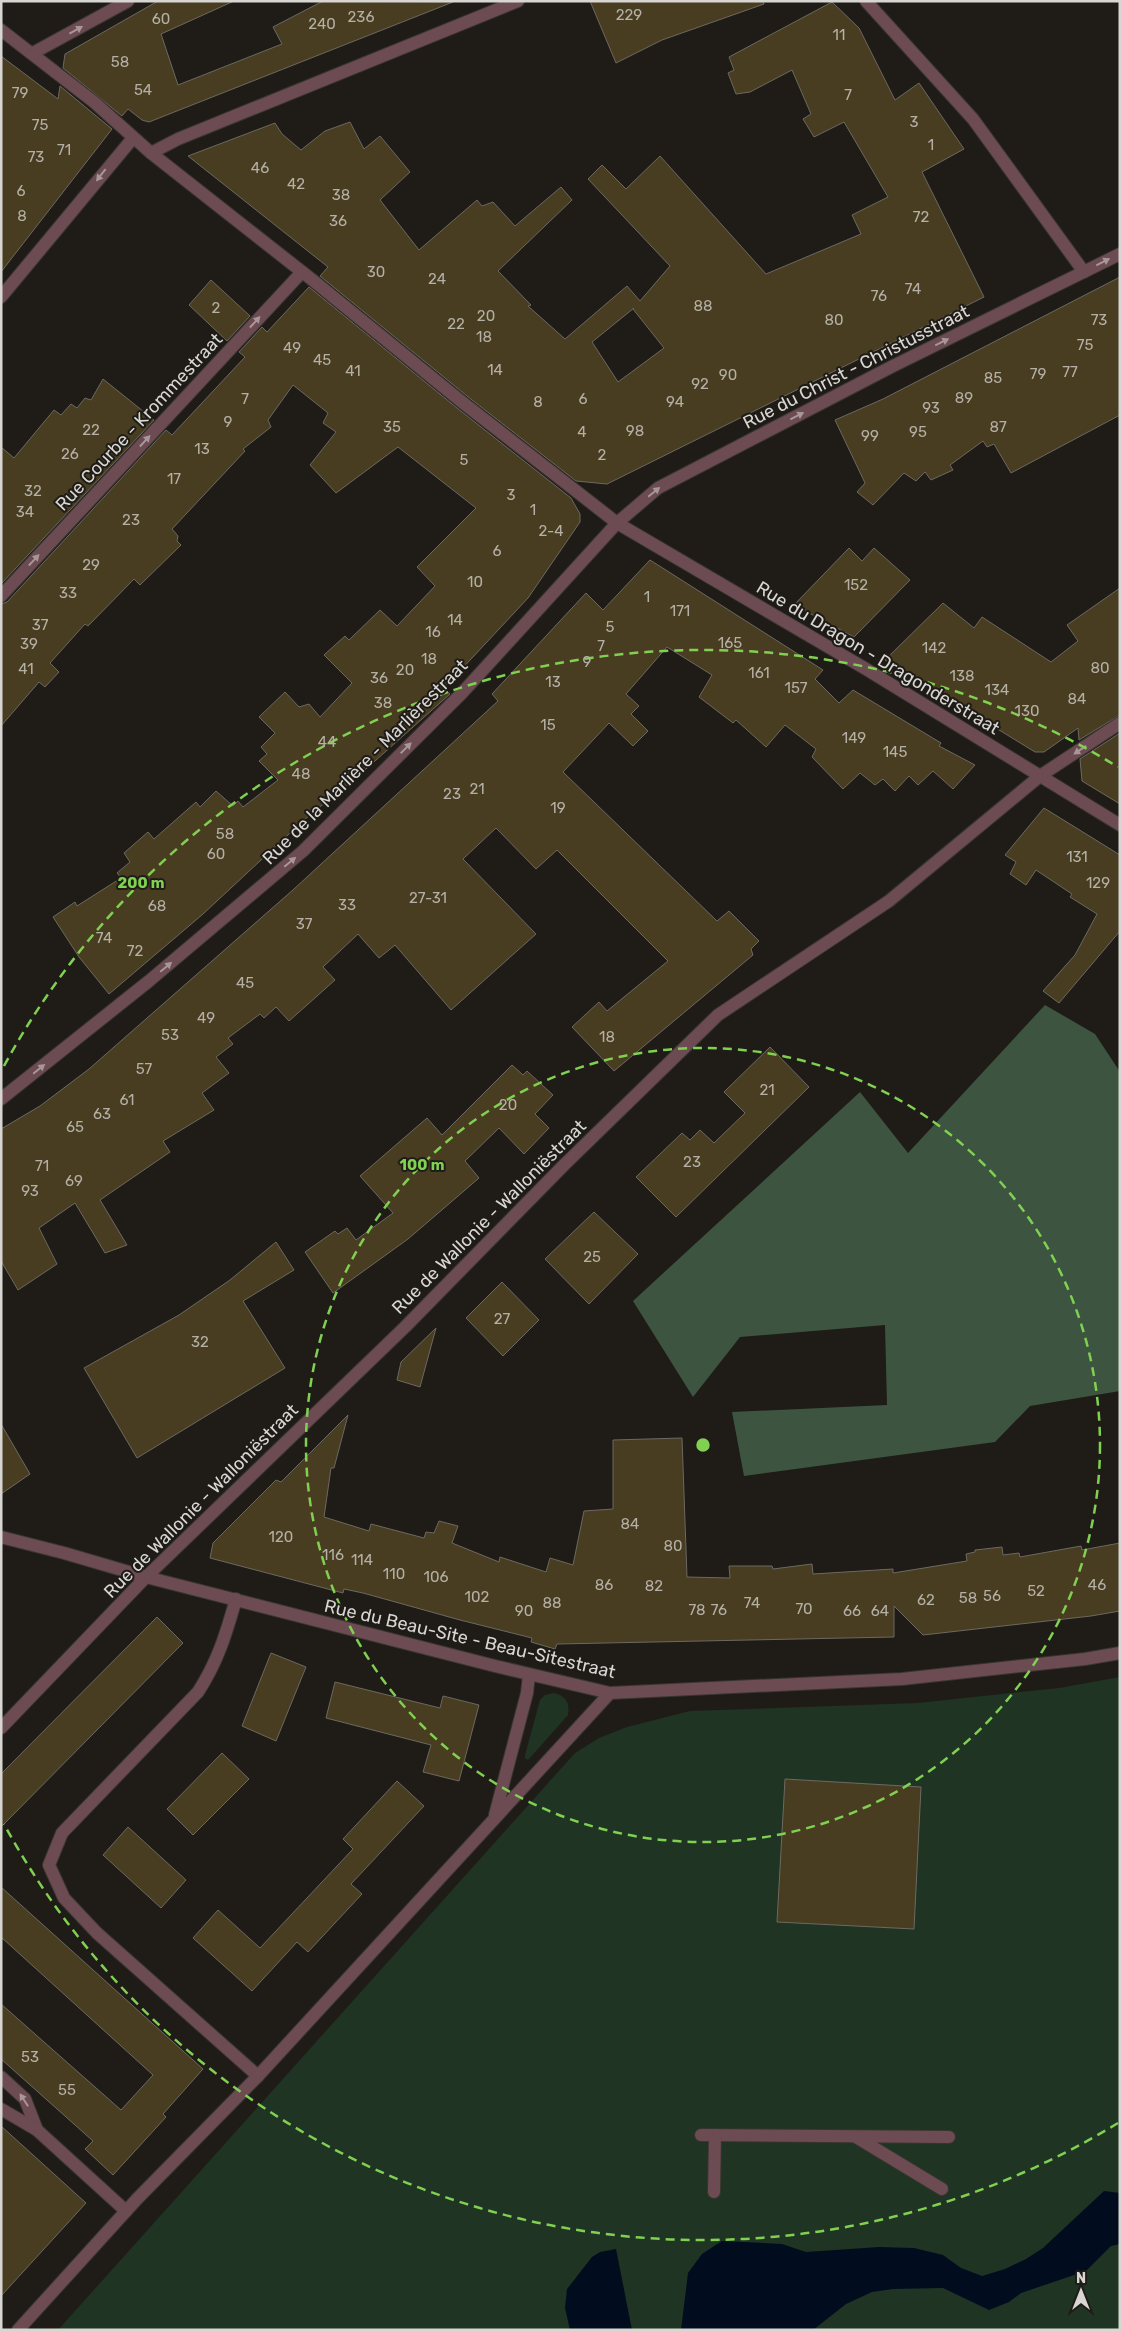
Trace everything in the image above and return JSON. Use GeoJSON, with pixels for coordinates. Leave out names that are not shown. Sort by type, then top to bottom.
{"type":"FeatureCollection","features":[{"type":"Feature","properties":{"kind":"street"},"geometry":{"type":"LineString","coordinates":[[33,53],[128,1]]}},
{"type":"Feature","properties":{"kind":"street"},"geometry":{"type":"LineString","coordinates":[[151,152],[178,139],[518,1]]}},
{"type":"Feature","properties":{"kind":"street"},"geometry":{"type":"LineString","coordinates":[[866,1],[973,118],[1084,272]]}},
{"type":"Feature","properties":{"kind":"street","name":"Rue du Dragon - Dragonderstraat"},"geometry":{"type":"LineString","coordinates":[[1,30],[94,102],[133,138],[492,426],[617,523],[866,669],[1120,825]]}},
{"type":"Feature","properties":{"kind":"street"},"geometry":{"type":"LineString","coordinates":[[1,297],[133,138]]}},
{"type":"Feature","properties":{"kind":"street","name":"Rue du Christ - Christusstraat"},"geometry":{"type":"LineString","coordinates":[[617,523],[658,488],[902,362],[1120,254]]}},
{"type":"Feature","properties":{"kind":"street","name":"Rue Courbe - Krommestraat"},"geometry":{"type":"LineString","coordinates":[[1,596],[302,272]]}},
{"type":"Feature","properties":{"kind":"street","name":"Rue de la Marlière - Marlièrestraat"},"geometry":{"type":"LineString","coordinates":[[1,1099],[149,981],[303,851],[462,693],[617,523]]}},
{"type":"Feature","properties":{"kind":"street","name":"Rue de Wallonie - Walloniëstraat"},"geometry":{"type":"LineString","coordinates":[[1,1728],[146,1578],[405,1327],[564,1165],[718,1015],[889,901],[1040,776],[1120,723]]}},
{"type":"Feature","properties":{"kind":"street","name":"Rue du Beau-Site - Beau-Sitestraat"},"geometry":{"type":"LineString","coordinates":[[1,1538],[64,1553],[146,1578],[236,1599],[530,1675],[610,1693],[902,1679],[1085,1659],[1120,1653]]}},
{"type":"Feature","properties":{"kind":"street"},"geometry":{"type":"LineString","coordinates":[[236,1599],[222,1647],[212,1670],[198,1692],[62,1832],[49,1865],[64,1898],[97,1933],[258,2076]]}},
{"type":"Feature","properties":{"kind":"street"},"geometry":{"type":"LineString","coordinates":[[493,1820],[520,1721],[530,1675]]}},
{"type":"Feature","properties":{"kind":"street"},"geometry":{"type":"LineString","coordinates":[[18,2330],[126,2211],[258,2076],[610,1693]]}},
{"type":"Feature","properties":{"kind":"street"},"geometry":{"type":"LineString","coordinates":[[1,2076],[25,2099],[37,2130]]}},
{"type":"Feature","properties":{"kind":"street"},"geometry":{"type":"LineString","coordinates":[[1,2109],[37,2130],[126,2211]]}},
{"type":"Feature","properties":{"kind":"street"},"geometry":{"type":"LineString","coordinates":[[700,2135],[949,2138]]}},
{"type":"Feature","properties":{"kind":"street"},"geometry":{"type":"LineString","coordinates":[[714,2135],[714,2192]]}},
{"type":"Feature","properties":{"kind":"street"},"geometry":{"type":"LineString","coordinates":[[856,2137],[942,2189]]}},
{"type":"Feature","properties":{"kind":"green space"},"geometry":{"type":"Polygon","coordinates":[[[1045,1005],[1095,1034],[1120,1072],[1120,1391],[1030,1406],[995,1442],[744,1476],[732,1412],[887,1405],[885,1325],[740,1337],[693,1397],[633,1301],[860,1092],[908,1153],[1045,1005]]]}},
{"type":"Feature","properties":{"kind":"green space"},"geometry":{"type":"Polygon","coordinates":[[[1120,1677],[1120,2330],[58,2330],[575,1753],[599,1738],[627,1727],[690,1711],[918,1703],[1059,1688],[1120,1677]]]}},
{"type":"Feature","properties":{"kind":"green space"},"geometry":{"type":"Polygon","coordinates":[[[554,1693],[562,1696],[566,1701],[568,1715],[528,1760],[525,1758],[525,1755],[540,1700],[545,1695],[554,1693]]]}},
{"type":"Feature","properties":{"kind":"water"},"geometry":{"type":"Polygon","coordinates":[[[1104,2191],[1120,2193],[1120,2244],[1111,2246],[1086,2271],[1021,2293],[1009,2302],[989,2310],[943,2288],[893,2289],[872,2292],[846,2304],[813,2330],[681,2330],[688,2273],[702,2254],[722,2241],[782,2244],[806,2252],[879,2247],[914,2248],[943,2255],[961,2268],[982,2276],[1005,2269],[1043,2248],[1104,2191]]]}},
{"type":"Feature","properties":{"kind":"water"},"geometry":{"type":"Polygon","coordinates":[[[616,2249],[632,2330],[570,2330],[565,2308],[567,2289],[592,2257],[600,2252],[616,2249]]]}},
{"type":"Feature","properties":{"kind":"building"},"geometry":{"type":"Polygon","coordinates":[[[158,1],[234,1],[161,34],[178,85],[282,44],[273,27],[323,1],[453,2],[149,122],[142,120],[128,109],[122,116],[63,68],[65,54],[158,1]]]}},
{"type":"Feature","properties":{"kind":"building"},"geometry":{"type":"Polygon","coordinates":[[[590,1],[763,1],[764,4],[662,40],[616,63],[590,1]]]}},
{"type":"Feature","properties":{"kind":"building"},"geometry":{"type":"Polygon","coordinates":[[[832,2],[859,28],[895,100],[919,83],[964,149],[922,172],[984,297],[607,484],[576,481],[467,396],[320,276],[328,267],[188,156],[275,123],[282,134],[301,150],[325,131],[350,122],[364,149],[380,136],[410,172],[380,200],[419,250],[477,200],[482,206],[493,202],[515,226],[561,187],[572,200],[498,271],[531,305],[528,306],[565,339],[627,286],[640,301],[670,266],[588,179],[602,165],[626,189],[660,156],[766,274],[861,234],[852,215],[888,197],[844,122],[814,137],[803,119],[811,114],[792,70],[750,92],[736,94],[728,73],[734,70],[729,57],[832,2]],[[633,309],[592,342],[618,382],[664,348],[633,309]]]}},
{"type":"Feature","properties":{"kind":"building"},"geometry":{"type":"Polygon","coordinates":[[[1,56],[58,99],[60,86],[112,129],[1,272],[1,56]]]}},
{"type":"Feature","properties":{"kind":"building"},"geometry":{"type":"Polygon","coordinates":[[[1120,277],[1120,415],[1011,473],[994,444],[987,447],[983,441],[950,465],[953,470],[931,480],[925,472],[916,481],[904,473],[873,505],[857,492],[865,483],[835,420],[883,399],[1120,277]]]}},
{"type":"Feature","properties":{"kind":"building"},"geometry":{"type":"Polygon","coordinates":[[[211,280],[250,316],[227,341],[189,305],[211,280]]]}},
{"type":"Feature","properties":{"kind":"building"},"geometry":{"type":"Polygon","coordinates":[[[309,287],[571,498],[580,514],[580,522],[528,598],[444,688],[450,694],[366,769],[304,820],[203,914],[109,994],[79,957],[53,917],[75,902],[77,906],[121,878],[117,873],[130,862],[124,853],[148,832],[154,839],[196,802],[200,807],[216,791],[233,806],[238,801],[243,807],[278,780],[259,761],[267,754],[261,747],[275,733],[259,717],[285,692],[299,707],[309,704],[320,717],[352,683],[324,655],[345,636],[349,640],[380,610],[397,626],[435,586],[417,567],[476,508],[398,447],[336,493],[310,465],[336,432],[323,423],[328,413],[293,385],[268,420],[271,427],[243,449],[245,451],[172,529],[178,536],[177,541],[181,545],[140,585],[134,579],[88,626],[85,624],[50,663],[59,672],[45,687],[39,682],[1,726],[1,604],[7,602],[166,430],[172,435],[245,357],[239,352],[262,327],[267,332],[309,287]]]}},
{"type":"Feature","properties":{"kind":"building"},"geometry":{"type":"Polygon","coordinates":[[[103,379],[154,420],[1,584],[1,447],[14,458],[54,410],[61,415],[71,404],[77,408],[85,398],[91,400],[103,379]]]}},
{"type":"Feature","properties":{"kind":"building"},"geometry":{"type":"Polygon","coordinates":[[[849,548],[862,561],[874,548],[910,580],[854,637],[794,605],[849,548]]]}},
{"type":"Feature","properties":{"kind":"building"},"geometry":{"type":"Polygon","coordinates":[[[650,560],[823,670],[815,679],[839,703],[853,690],[941,743],[939,746],[975,765],[953,789],[933,771],[918,785],[909,776],[895,791],[883,779],[875,785],[860,773],[843,789],[812,757],[816,749],[785,725],[766,747],[736,720],[733,723],[699,697],[712,675],[667,647],[626,694],[639,706],[631,714],[648,731],[633,746],[609,723],[563,772],[717,921],[729,911],[759,941],[751,949],[753,955],[614,1071],[572,1027],[599,1002],[607,1011],[668,961],[557,850],[536,869],[496,828],[463,859],[536,934],[451,1010],[395,945],[379,958],[358,934],[323,967],[335,980],[289,1021],[276,1007],[264,1018],[260,1014],[228,1038],[233,1044],[216,1057],[229,1073],[202,1093],[214,1110],[163,1141],[170,1152],[100,1200],[127,1245],[105,1253],[75,1203],[39,1228],[57,1264],[18,1290],[1,1261],[1,1129],[40,1106],[89,1069],[294,889],[498,701],[492,694],[586,593],[603,610],[650,560]]]}},
{"type":"Feature","properties":{"kind":"building"},"geometry":{"type":"Polygon","coordinates":[[[1120,588],[1120,715],[1079,740],[1078,728],[1044,752],[1035,752],[885,660],[943,603],[974,628],[982,617],[1051,662],[1078,641],[1067,625],[1120,588]]]}},
{"type":"Feature","properties":{"kind":"building"},"geometry":{"type":"Polygon","coordinates":[[[1120,733],[1120,804],[1082,781],[1080,759],[1120,733]]]}},
{"type":"Feature","properties":{"kind":"building"},"geometry":{"type":"Polygon","coordinates":[[[1044,808],[1120,855],[1120,931],[1059,1003],[1043,991],[1075,955],[1097,914],[1070,897],[1072,894],[1036,870],[1026,885],[1010,874],[1016,862],[1005,855],[1044,808]]]}},
{"type":"Feature","properties":{"kind":"building"},"geometry":{"type":"Polygon","coordinates":[[[770,1047],[809,1087],[676,1217],[636,1177],[682,1133],[690,1140],[700,1130],[714,1143],[745,1113],[724,1092],[770,1047]]]}},
{"type":"Feature","properties":{"kind":"building"},"geometry":{"type":"Polygon","coordinates":[[[512,1065],[523,1075],[527,1071],[553,1095],[535,1114],[549,1128],[524,1154],[499,1128],[465,1161],[479,1178],[408,1239],[333,1293],[305,1252],[335,1231],[338,1234],[347,1228],[356,1240],[393,1213],[360,1176],[427,1118],[442,1135],[512,1065]]]}},
{"type":"Feature","properties":{"kind":"building"},"geometry":{"type":"Polygon","coordinates":[[[594,1212],[638,1254],[589,1304],[545,1259],[594,1212]]]}},
{"type":"Feature","properties":{"kind":"building"},"geometry":{"type":"Polygon","coordinates":[[[276,1242],[294,1270],[243,1301],[285,1368],[137,1458],[84,1368],[179,1315],[230,1280],[276,1242]]]}},
{"type":"Feature","properties":{"kind":"building"},"geometry":{"type":"Polygon","coordinates":[[[502,1282],[539,1320],[503,1356],[466,1318],[502,1282]]]}},
{"type":"Feature","properties":{"kind":"building"},"geometry":{"type":"Polygon","coordinates":[[[436,1328],[420,1387],[397,1380],[401,1362],[436,1328]]]}},
{"type":"Feature","properties":{"kind":"building"},"geometry":{"type":"Polygon","coordinates":[[[348,1415],[334,1468],[331,1468],[324,1517],[369,1531],[371,1524],[424,1538],[426,1532],[434,1533],[439,1521],[458,1526],[452,1543],[499,1562],[500,1557],[546,1572],[550,1558],[573,1565],[584,1511],[613,1509],[613,1440],[682,1438],[687,1577],[730,1578],[729,1566],[772,1566],[773,1569],[812,1564],[813,1574],[893,1569],[893,1573],[967,1561],[966,1554],[975,1552],[975,1550],[1002,1547],[1003,1555],[1019,1553],[1020,1557],[1081,1546],[1082,1550],[1120,1543],[1120,1611],[923,1635],[894,1606],[894,1637],[557,1644],[555,1649],[531,1642],[532,1638],[363,1593],[344,1589],[343,1593],[210,1558],[213,1543],[276,1480],[281,1482],[348,1415]]]}},
{"type":"Feature","properties":{"kind":"building"},"geometry":{"type":"Polygon","coordinates":[[[1,1424],[30,1474],[1,1494],[1,1424]]]}},
{"type":"Feature","properties":{"kind":"building"},"geometry":{"type":"Polygon","coordinates":[[[157,1617],[183,1643],[1,1827],[1,1774],[157,1617]]]}},
{"type":"Feature","properties":{"kind":"building"},"geometry":{"type":"Polygon","coordinates":[[[271,1653],[306,1667],[276,1741],[242,1726],[271,1653]]]}},
{"type":"Feature","properties":{"kind":"building"},"geometry":{"type":"Polygon","coordinates":[[[335,1682],[440,1708],[443,1696],[479,1705],[459,1781],[423,1772],[431,1745],[326,1718],[335,1682]]]}},
{"type":"Feature","properties":{"kind":"building"},"geometry":{"type":"Polygon","coordinates":[[[222,1753],[249,1779],[193,1835],[167,1809],[222,1753]]]}},
{"type":"Feature","properties":{"kind":"building"},"geometry":{"type":"Polygon","coordinates":[[[785,1779],[921,1787],[914,1929],[777,1922],[785,1779]]]}},
{"type":"Feature","properties":{"kind":"building"},"geometry":{"type":"Polygon","coordinates":[[[397,1781],[424,1806],[351,1884],[362,1894],[308,1952],[297,1942],[252,1991],[193,1938],[218,1910],[260,1948],[353,1849],[343,1839],[397,1781]]]}},
{"type":"Feature","properties":{"kind":"building"},"geometry":{"type":"Polygon","coordinates":[[[128,1827],[186,1880],[161,1908],[103,1855],[128,1827]]]}},
{"type":"Feature","properties":{"kind":"building"},"geometry":{"type":"Polygon","coordinates":[[[1,1887],[203,2069],[163,2114],[166,2117],[113,2175],[85,2149],[93,2141],[1,2059],[1,2004],[121,2110],[153,2075],[1,1937],[1,1887]]]}},
{"type":"Feature","properties":{"kind":"building"},"geometry":{"type":"Polygon","coordinates":[[[1,2126],[86,2203],[1,2296],[1,2126]]]}}]}
